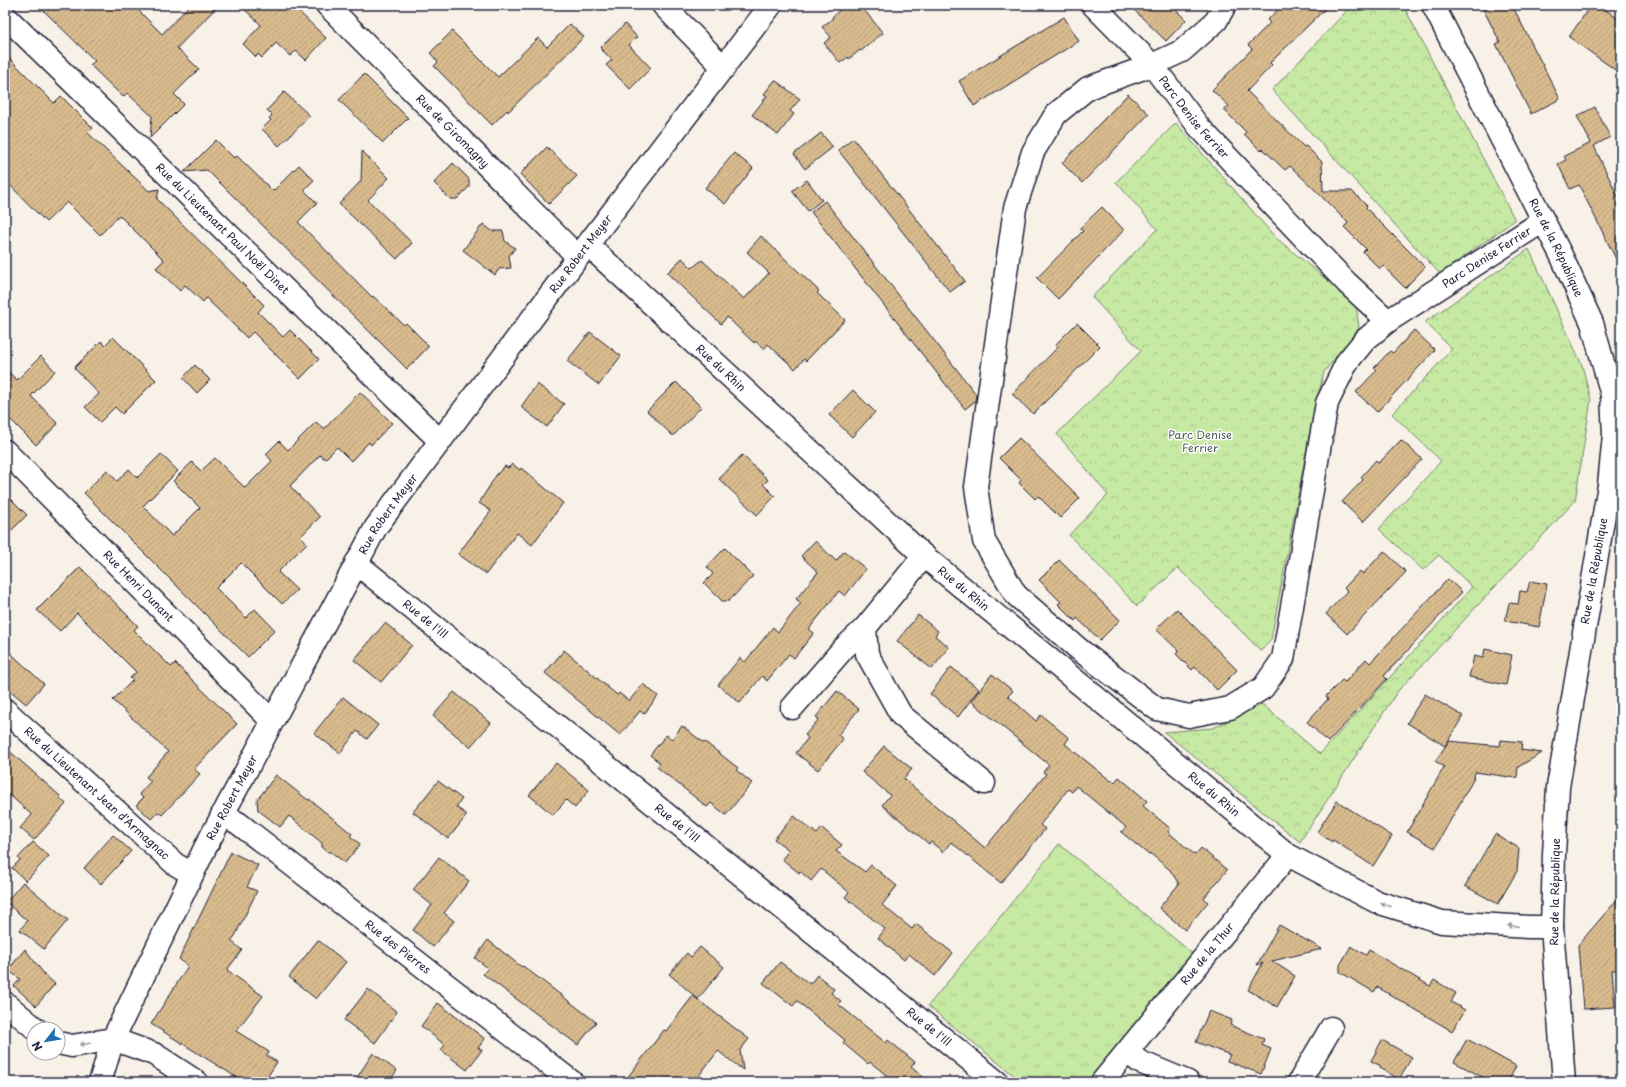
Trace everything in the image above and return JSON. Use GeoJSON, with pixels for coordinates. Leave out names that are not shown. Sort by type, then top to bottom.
{"type":"FeatureCollection","features":[{"type":"Feature","properties":{"kind":"street","name":"Rue de Giromagny"},"geometry":{"type":"LineString","coordinates":[[327,5],[583,251]]}},
{"type":"Feature","properties":{"kind":"street"},"geometry":{"type":"LineString","coordinates":[[663,5],[724,68]]}},
{"type":"Feature","properties":{"kind":"street","name":"Rue Robert Meyer"},"geometry":{"type":"LineString","coordinates":[[100,1082],[112,1039],[192,874],[222,814],[376,527],[439,440],[771,5]]}},
{"type":"Feature","properties":{"kind":"street","name":"Parc Denise Ferrier"},"geometry":{"type":"LineString","coordinates":[[1092,5],[1152,65],[1199,127],[1347,283],[1388,320]]}},
{"type":"Feature","properties":{"kind":"street","name":"Parc Denise Ferrier"},"geometry":{"type":"LineString","coordinates":[[1224,5],[1216,21],[1182,50],[1152,65],[1088,88],[1056,114],[1033,152],[1015,208],[976,487],[984,541],[1016,595],[1081,651],[1157,709],[1190,716],[1230,708],[1264,688],[1283,659],[1327,403],[1347,362],[1365,340],[1388,320],[1543,220]]}},
{"type":"Feature","properties":{"kind":"street","name":"Rue de la République"},"geometry":{"type":"LineString","coordinates":[[1433,5],[1561,255],[1592,323],[1617,393],[1609,485],[1558,787],[1552,927],[1562,1081]]}},
{"type":"Feature","properties":{"kind":"street","name":"Rue du Lieutenant Paul Noël Dinet"},"geometry":{"type":"LineString","coordinates":[[5,16],[439,440]]}},
{"type":"Feature","properties":{"kind":"street","name":"Rue du Rhin"},"geometry":{"type":"LineString","coordinates":[[583,251],[924,556],[1288,855],[1377,902],[1442,922],[1552,927]]}},
{"type":"Feature","properties":{"kind":"street","name":"Rue Henri Dunant"},"geometry":{"type":"LineString","coordinates":[[5,451],[272,721]]}},
{"type":"Feature","properties":{"kind":"street"},"geometry":{"type":"LineString","coordinates":[[792,708],[843,649],[865,628],[924,556]]}},
{"type":"Feature","properties":{"kind":"street","name":"Rue de l'Ill"},"geometry":{"type":"LineString","coordinates":[[356,563],[997,1082]]}},
{"type":"Feature","properties":{"kind":"street"},"geometry":{"type":"LineString","coordinates":[[865,628],[867,654],[901,715],[984,783]]}},
{"type":"Feature","properties":{"kind":"street","name":"Rue du Lieutenant Jean d'Armagnac"},"geometry":{"type":"LineString","coordinates":[[5,710],[175,864],[192,874]]}},
{"type":"Feature","properties":{"kind":"street","name":"Rue des Pierres"},"geometry":{"type":"LineString","coordinates":[[222,814],[238,823],[572,1082]]}},
{"type":"Feature","properties":{"kind":"street","name":"Rue de la Thur"},"geometry":{"type":"LineString","coordinates":[[1102,1082],[1288,855]]}},
{"type":"Feature","properties":{"kind":"street"},"geometry":{"type":"LineString","coordinates":[[5,1003],[26,1021]]}},
{"type":"Feature","properties":{"kind":"street"},"geometry":{"type":"LineString","coordinates":[[1300,1082],[1331,1028]]}},
{"type":"Feature","properties":{"kind":"street"},"geometry":{"type":"LineString","coordinates":[[66,1045],[72,1046],[112,1039],[154,1054],[197,1082]]}},
{"type":"Feature","properties":{"kind":"street"},"geometry":{"type":"LineString","coordinates":[[1127,1052],[1140,1062],[1188,1082]]}},
{"type":"Feature","properties":{"kind":"green space"},"geometry":{"type":"Polygon","coordinates":[[[1352,5],[1403,5],[1515,220],[1440,274],[1272,90],[1352,5]]]}},
{"type":"Feature","properties":{"kind":"green space","name":"Parc Denise Ferrier"},"geometry":{"type":"Polygon","coordinates":[[[1176,123],[1275,237],[1356,304],[1359,328],[1324,372],[1312,420],[1271,640],[1261,651],[1178,568],[1137,606],[1069,535],[1108,495],[1057,434],[1141,351],[1092,297],[1157,229],[1116,182],[1176,123]]]}},
{"type":"Feature","properties":{"kind":"green space"},"geometry":{"type":"Polygon","coordinates":[[[1529,249],[1582,365],[1591,400],[1575,501],[1397,692],[1300,842],[1164,732],[1213,728],[1262,704],[1320,754],[1472,587],[1439,555],[1423,570],[1379,529],[1441,461],[1392,414],[1452,349],[1425,322],[1529,249]]]}},
{"type":"Feature","properties":{"kind":"green space"},"geometry":{"type":"Polygon","coordinates":[[[1059,844],[1192,953],[1087,1082],[1022,1082],[928,1006],[1059,844]]]}},
{"type":"Feature","properties":{"kind":"building"},"geometry":{"type":"Polygon","coordinates":[[[38,5],[133,5],[162,34],[190,5],[219,5],[177,48],[199,69],[174,94],[184,104],[150,138],[152,116],[127,93],[123,97],[90,65],[95,61],[38,5]]]}},
{"type":"Feature","properties":{"kind":"building"},"geometry":{"type":"Polygon","coordinates":[[[240,5],[292,5],[326,38],[306,60],[296,51],[290,56],[276,43],[262,58],[258,54],[256,57],[243,44],[261,25],[240,5]]]}},
{"type":"Feature","properties":{"kind":"building"},"geometry":{"type":"Polygon","coordinates":[[[845,5],[860,5],[883,33],[861,51],[860,50],[849,59],[848,57],[840,63],[824,43],[831,37],[822,27],[845,5]]]}},
{"type":"Feature","properties":{"kind":"building"},"geometry":{"type":"Polygon","coordinates":[[[1129,5],[1171,5],[1186,20],[1166,41],[1129,5]]]}},
{"type":"Feature","properties":{"kind":"building"},"geometry":{"type":"Polygon","coordinates":[[[1283,5],[1329,5],[1270,63],[1272,65],[1247,91],[1304,147],[1306,146],[1322,162],[1323,191],[1352,191],[1367,206],[1366,208],[1425,267],[1405,288],[1383,266],[1380,269],[1363,252],[1366,249],[1344,227],[1348,223],[1312,187],[1290,166],[1285,170],[1263,149],[1261,151],[1244,134],[1246,132],[1224,110],[1229,106],[1212,90],[1252,49],[1248,45],[1270,23],[1267,20],[1283,5]]]}},
{"type":"Feature","properties":{"kind":"building"},"geometry":{"type":"Polygon","coordinates":[[[1481,5],[1512,5],[1560,99],[1531,114],[1496,44],[1500,42],[1481,5]]]}},
{"type":"Feature","properties":{"kind":"building"},"geometry":{"type":"Polygon","coordinates":[[[1591,5],[1599,5],[1621,21],[1621,74],[1569,37],[1591,5]]]}},
{"type":"Feature","properties":{"kind":"building"},"geometry":{"type":"Polygon","coordinates":[[[1064,17],[1079,41],[974,106],[959,81],[1064,17]]]}},
{"type":"Feature","properties":{"kind":"building"},"geometry":{"type":"Polygon","coordinates":[[[570,24],[584,37],[508,112],[507,110],[492,125],[434,66],[438,62],[430,53],[452,31],[498,77],[538,38],[547,47],[570,24]]]}},
{"type":"Feature","properties":{"kind":"building"},"geometry":{"type":"Polygon","coordinates":[[[625,24],[637,37],[629,45],[651,68],[630,89],[606,65],[612,60],[600,48],[625,24]]]}},
{"type":"Feature","properties":{"kind":"building"},"geometry":{"type":"Polygon","coordinates":[[[5,54],[54,103],[61,96],[93,128],[88,133],[149,191],[159,189],[157,199],[264,305],[258,312],[283,337],[290,330],[319,359],[300,379],[253,332],[247,338],[206,298],[203,302],[185,285],[180,291],[156,268],[164,260],[119,215],[100,235],[67,202],[46,222],[5,180],[5,54]]]}},
{"type":"Feature","properties":{"kind":"building"},"geometry":{"type":"Polygon","coordinates":[[[364,74],[408,118],[383,143],[339,100],[364,74]]]}},
{"type":"Feature","properties":{"kind":"building"},"geometry":{"type":"Polygon","coordinates":[[[775,80],[800,99],[790,111],[794,114],[778,135],[752,115],[767,96],[764,94],[775,80]]]}},
{"type":"Feature","properties":{"kind":"building"},"geometry":{"type":"Polygon","coordinates":[[[284,92],[310,116],[279,146],[262,129],[271,120],[269,118],[272,115],[267,110],[284,92]]]}},
{"type":"Feature","properties":{"kind":"building"},"geometry":{"type":"Polygon","coordinates":[[[1128,94],[1149,114],[1082,183],[1062,163],[1128,94]]]}},
{"type":"Feature","properties":{"kind":"building"},"geometry":{"type":"Polygon","coordinates":[[[1595,107],[1610,137],[1594,146],[1621,203],[1621,269],[1579,185],[1570,189],[1558,164],[1566,160],[1564,156],[1591,143],[1577,116],[1595,107]]]}},
{"type":"Feature","properties":{"kind":"building"},"geometry":{"type":"Polygon","coordinates":[[[821,133],[833,147],[805,169],[794,154],[821,133]]]}},
{"type":"Feature","properties":{"kind":"building"},"geometry":{"type":"Polygon","coordinates":[[[853,138],[965,281],[950,292],[838,150],[853,138]]]}},
{"type":"Feature","properties":{"kind":"building"},"geometry":{"type":"Polygon","coordinates":[[[216,140],[234,158],[237,156],[273,191],[299,165],[314,180],[304,190],[317,203],[298,222],[372,297],[373,296],[404,325],[406,323],[429,346],[407,369],[207,170],[184,172],[216,140]]]}},
{"type":"Feature","properties":{"kind":"building"},"geometry":{"type":"Polygon","coordinates":[[[547,147],[577,176],[549,204],[520,174],[547,147]]]}},
{"type":"Feature","properties":{"kind":"building"},"geometry":{"type":"Polygon","coordinates":[[[362,151],[389,178],[368,200],[412,243],[397,259],[339,204],[361,181],[362,151]]]}},
{"type":"Feature","properties":{"kind":"building"},"geometry":{"type":"Polygon","coordinates":[[[734,153],[753,168],[725,204],[705,188],[734,153]]]}},
{"type":"Feature","properties":{"kind":"building"},"geometry":{"type":"Polygon","coordinates":[[[453,163],[469,179],[469,187],[457,199],[450,199],[434,183],[453,163]]]}},
{"type":"Feature","properties":{"kind":"building"},"geometry":{"type":"Polygon","coordinates":[[[807,180],[822,200],[808,211],[792,191],[807,180]]]}},
{"type":"Feature","properties":{"kind":"building"},"geometry":{"type":"Polygon","coordinates":[[[825,201],[976,394],[975,401],[965,409],[811,212],[825,201]]]}},
{"type":"Feature","properties":{"kind":"building"},"geometry":{"type":"Polygon","coordinates":[[[1102,207],[1124,230],[1058,299],[1037,278],[1083,231],[1080,228],[1102,207]]]}},
{"type":"Feature","properties":{"kind":"building"},"geometry":{"type":"Polygon","coordinates":[[[483,224],[492,231],[503,231],[505,241],[515,248],[509,256],[511,268],[499,269],[495,275],[463,250],[483,224]]]}},
{"type":"Feature","properties":{"kind":"building"},"geometry":{"type":"Polygon","coordinates":[[[761,236],[819,291],[817,293],[845,320],[806,361],[804,359],[795,369],[768,344],[764,349],[755,341],[754,343],[727,317],[721,324],[667,273],[682,258],[692,268],[702,260],[744,299],[769,273],[747,252],[761,236]]]}},
{"type":"Feature","properties":{"kind":"building"},"geometry":{"type":"Polygon","coordinates":[[[1077,323],[1100,346],[1033,414],[1012,394],[1058,347],[1056,344],[1077,323]]]}},
{"type":"Feature","properties":{"kind":"building"},"geometry":{"type":"Polygon","coordinates":[[[1414,330],[1435,350],[1377,412],[1356,392],[1377,370],[1374,368],[1390,351],[1393,353],[1414,330]]]}},
{"type":"Feature","properties":{"kind":"building"},"geometry":{"type":"Polygon","coordinates":[[[590,332],[621,356],[599,385],[567,361],[590,332]]]}},
{"type":"Feature","properties":{"kind":"building"},"geometry":{"type":"Polygon","coordinates":[[[113,337],[156,380],[122,414],[115,407],[100,422],[85,407],[99,394],[74,368],[101,341],[105,345],[113,337]]]}},
{"type":"Feature","properties":{"kind":"building"},"geometry":{"type":"Polygon","coordinates":[[[41,356],[55,371],[31,396],[58,424],[36,445],[5,414],[5,369],[17,380],[41,356]]]}},
{"type":"Feature","properties":{"kind":"building"},"geometry":{"type":"Polygon","coordinates":[[[195,365],[210,380],[197,393],[183,378],[195,365]]]}},
{"type":"Feature","properties":{"kind":"building"},"geometry":{"type":"Polygon","coordinates":[[[676,382],[701,407],[673,436],[647,411],[676,382]]]}},
{"type":"Feature","properties":{"kind":"building"},"geometry":{"type":"Polygon","coordinates":[[[537,384],[564,404],[547,427],[521,407],[537,384]]]}},
{"type":"Feature","properties":{"kind":"building"},"geometry":{"type":"Polygon","coordinates":[[[853,390],[875,412],[852,437],[829,415],[853,390]]]}},
{"type":"Feature","properties":{"kind":"building"},"geometry":{"type":"Polygon","coordinates":[[[360,392],[392,423],[371,445],[369,442],[351,461],[337,447],[325,459],[320,455],[290,486],[320,517],[301,536],[307,543],[278,572],[297,590],[282,604],[241,563],[216,588],[246,618],[255,609],[275,630],[248,657],[84,493],[107,470],[117,481],[129,469],[137,478],[161,454],[178,471],[143,506],[172,536],[200,508],[173,481],[192,462],[201,471],[215,458],[245,488],[272,461],[266,454],[279,441],[288,450],[316,422],[324,429],[360,392]]]}},
{"type":"Feature","properties":{"kind":"building"},"geometry":{"type":"Polygon","coordinates":[[[1019,438],[1080,498],[1060,518],[1038,496],[1035,499],[1019,483],[1021,480],[999,458],[1019,438]]]}},
{"type":"Feature","properties":{"kind":"building"},"geometry":{"type":"Polygon","coordinates":[[[1401,440],[1422,459],[1363,522],[1342,502],[1363,480],[1361,477],[1376,460],[1379,463],[1401,440]]]}},
{"type":"Feature","properties":{"kind":"building"},"geometry":{"type":"Polygon","coordinates":[[[742,455],[768,480],[763,484],[775,496],[757,515],[719,479],[742,455]]]}},
{"type":"Feature","properties":{"kind":"building"},"geometry":{"type":"Polygon","coordinates":[[[512,464],[520,470],[521,468],[563,503],[532,545],[517,533],[486,574],[458,554],[491,511],[479,503],[497,474],[505,466],[508,468],[512,464]]]}},
{"type":"Feature","properties":{"kind":"building"},"geometry":{"type":"Polygon","coordinates":[[[5,493],[27,515],[5,537],[5,493]]]}},
{"type":"Feature","properties":{"kind":"building"},"geometry":{"type":"Polygon","coordinates":[[[815,541],[836,561],[844,551],[866,569],[845,596],[839,591],[809,629],[814,633],[794,658],[789,654],[767,681],[762,676],[740,703],[718,685],[740,658],[745,662],[773,627],[778,632],[801,603],[796,599],[818,572],[801,556],[815,541]]]}},
{"type":"Feature","properties":{"kind":"building"},"geometry":{"type":"Polygon","coordinates":[[[725,548],[753,576],[729,601],[722,601],[704,583],[713,574],[707,567],[725,548]]]}},
{"type":"Feature","properties":{"kind":"building"},"geometry":{"type":"Polygon","coordinates":[[[1384,551],[1406,572],[1347,634],[1326,614],[1347,591],[1344,588],[1360,571],[1363,574],[1384,551]]]}},
{"type":"Feature","properties":{"kind":"building"},"geometry":{"type":"Polygon","coordinates":[[[1059,560],[1120,620],[1100,640],[1077,618],[1075,621],[1058,604],[1061,602],[1039,580],[1059,560]]]}},
{"type":"Feature","properties":{"kind":"building"},"geometry":{"type":"Polygon","coordinates":[[[80,567],[138,626],[134,630],[171,667],[175,663],[237,724],[194,769],[200,774],[162,815],[158,812],[151,819],[136,805],[143,798],[139,794],[151,781],[146,777],[168,752],[113,700],[133,680],[130,678],[136,672],[77,613],[60,631],[37,610],[80,567]]]}},
{"type":"Feature","properties":{"kind":"building"},"geometry":{"type":"Polygon","coordinates":[[[1448,579],[1462,592],[1384,676],[1387,679],[1328,742],[1307,722],[1328,699],[1326,696],[1342,680],[1345,682],[1366,659],[1370,663],[1448,579]]]}},
{"type":"Feature","properties":{"kind":"building"},"geometry":{"type":"Polygon","coordinates":[[[1530,581],[1547,584],[1539,627],[1505,621],[1509,603],[1518,604],[1520,591],[1527,592],[1530,581]]]}},
{"type":"Feature","properties":{"kind":"building"},"geometry":{"type":"Polygon","coordinates":[[[1177,609],[1237,670],[1217,690],[1195,667],[1192,670],[1176,654],[1179,651],[1156,629],[1177,609]]]}},
{"type":"Feature","properties":{"kind":"building"},"geometry":{"type":"Polygon","coordinates":[[[918,615],[938,631],[935,636],[949,647],[932,669],[897,641],[918,615]]]}},
{"type":"Feature","properties":{"kind":"building"},"geometry":{"type":"Polygon","coordinates":[[[385,623],[412,645],[381,682],[354,660],[385,623]]]}},
{"type":"Feature","properties":{"kind":"building"},"geometry":{"type":"Polygon","coordinates":[[[5,648],[44,684],[26,704],[5,686],[5,648]]]}},
{"type":"Feature","properties":{"kind":"building"},"geometry":{"type":"Polygon","coordinates":[[[1485,649],[1512,655],[1506,685],[1469,677],[1474,656],[1483,658],[1485,649]]]}},
{"type":"Feature","properties":{"kind":"building"},"geometry":{"type":"Polygon","coordinates":[[[564,650],[617,695],[619,693],[629,701],[643,684],[658,696],[644,714],[640,711],[620,735],[545,673],[564,650]]]}},
{"type":"Feature","properties":{"kind":"building"},"geometry":{"type":"Polygon","coordinates":[[[951,667],[979,689],[958,717],[930,694],[951,667]]]}},
{"type":"Feature","properties":{"kind":"building"},"geometry":{"type":"Polygon","coordinates":[[[992,674],[1013,691],[1008,696],[1036,721],[1041,715],[1069,738],[1065,744],[1111,781],[1112,780],[1115,782],[1119,777],[1147,801],[1143,806],[1171,829],[1168,832],[1195,855],[1201,848],[1227,870],[1204,898],[1208,902],[1185,930],[1159,908],[1179,884],[1170,870],[1121,832],[1126,827],[1076,786],[1072,792],[1068,789],[1040,825],[1045,829],[1001,883],[951,842],[943,852],[931,842],[929,844],[882,805],[890,795],[862,772],[884,746],[912,769],[904,779],[985,848],[1046,774],[1043,772],[1049,765],[971,701],[992,674]]]}},
{"type":"Feature","properties":{"kind":"building"},"geometry":{"type":"Polygon","coordinates":[[[837,691],[859,709],[838,735],[843,739],[818,770],[796,753],[808,738],[805,735],[819,719],[816,717],[837,691]]]}},
{"type":"Feature","properties":{"kind":"building"},"geometry":{"type":"Polygon","coordinates":[[[454,692],[491,723],[470,747],[433,716],[454,692]]]}},
{"type":"Feature","properties":{"kind":"building"},"geometry":{"type":"Polygon","coordinates":[[[1425,694],[1463,716],[1445,746],[1407,723],[1425,694]]]}},
{"type":"Feature","properties":{"kind":"building"},"geometry":{"type":"Polygon","coordinates":[[[343,697],[378,725],[367,739],[357,731],[340,753],[314,733],[343,697]]]}},
{"type":"Feature","properties":{"kind":"building"},"geometry":{"type":"Polygon","coordinates":[[[682,726],[738,768],[736,770],[752,783],[726,815],[711,803],[707,807],[657,767],[660,763],[650,755],[666,735],[672,739],[682,726]]]}},
{"type":"Feature","properties":{"kind":"building"},"geometry":{"type":"Polygon","coordinates":[[[1501,740],[1522,742],[1521,750],[1542,753],[1518,767],[1517,778],[1475,772],[1474,778],[1435,848],[1407,832],[1444,767],[1435,761],[1449,741],[1500,746],[1501,740]]]}},
{"type":"Feature","properties":{"kind":"building"},"geometry":{"type":"Polygon","coordinates":[[[5,747],[60,796],[59,797],[66,804],[34,840],[20,828],[32,815],[5,791],[5,747]]]}},
{"type":"Feature","properties":{"kind":"building"},"geometry":{"type":"Polygon","coordinates":[[[556,763],[589,790],[575,808],[566,800],[553,815],[529,795],[556,763]]]}},
{"type":"Feature","properties":{"kind":"building"},"geometry":{"type":"Polygon","coordinates":[[[276,775],[308,800],[309,799],[352,834],[350,836],[360,844],[345,863],[322,847],[322,843],[289,816],[280,827],[258,810],[257,800],[276,775]]]}},
{"type":"Feature","properties":{"kind":"building"},"geometry":{"type":"Polygon","coordinates":[[[438,781],[462,799],[456,807],[467,815],[448,839],[413,812],[438,781]]]}},
{"type":"Feature","properties":{"kind":"building"},"geometry":{"type":"Polygon","coordinates":[[[1337,801],[1392,836],[1373,866],[1333,840],[1332,842],[1317,832],[1337,801]]]}},
{"type":"Feature","properties":{"kind":"building"},"geometry":{"type":"Polygon","coordinates":[[[794,816],[817,834],[822,828],[842,845],[836,851],[865,872],[871,865],[897,886],[882,905],[912,929],[916,924],[953,953],[935,976],[909,954],[904,960],[878,938],[885,929],[845,897],[849,892],[821,869],[811,881],[800,871],[799,873],[782,859],[789,850],[774,839],[794,816]]]}},
{"type":"Feature","properties":{"kind":"building"},"geometry":{"type":"Polygon","coordinates":[[[1495,834],[1519,848],[1517,871],[1498,904],[1465,886],[1495,834]]]}},
{"type":"Feature","properties":{"kind":"building"},"geometry":{"type":"Polygon","coordinates":[[[113,835],[131,851],[101,884],[84,868],[113,835]]]}},
{"type":"Feature","properties":{"kind":"building"},"geometry":{"type":"Polygon","coordinates":[[[33,842],[49,856],[26,881],[12,868],[20,860],[18,858],[33,842]]]}},
{"type":"Feature","properties":{"kind":"building"},"geometry":{"type":"Polygon","coordinates":[[[231,852],[258,865],[247,887],[257,891],[235,936],[231,941],[242,950],[227,970],[263,996],[236,1031],[269,1052],[267,1056],[277,1062],[264,1082],[244,1082],[151,1024],[188,966],[179,959],[231,852]]]}},
{"type":"Feature","properties":{"kind":"building"},"geometry":{"type":"Polygon","coordinates":[[[439,857],[469,881],[444,913],[454,921],[433,947],[413,930],[432,905],[413,890],[439,857]]]}},
{"type":"Feature","properties":{"kind":"building"},"geometry":{"type":"Polygon","coordinates":[[[23,882],[68,920],[44,949],[20,930],[27,921],[6,902],[23,882]]]}},
{"type":"Feature","properties":{"kind":"building"},"geometry":{"type":"Polygon","coordinates":[[[1621,895],[1621,970],[1612,970],[1615,1007],[1583,1009],[1578,945],[1621,895]]]}},
{"type":"Feature","properties":{"kind":"building"},"geometry":{"type":"Polygon","coordinates":[[[1279,925],[1322,949],[1272,961],[1295,976],[1277,1007],[1248,990],[1263,963],[1257,965],[1279,925]]]}},
{"type":"Feature","properties":{"kind":"building"},"geometry":{"type":"Polygon","coordinates":[[[318,940],[346,962],[316,999],[289,977],[318,940]]]}},
{"type":"Feature","properties":{"kind":"building"},"geometry":{"type":"Polygon","coordinates":[[[488,940],[596,1022],[578,1045],[483,974],[488,968],[475,958],[488,940]]]}},
{"type":"Feature","properties":{"kind":"building"},"geometry":{"type":"Polygon","coordinates":[[[1351,946],[1366,955],[1369,950],[1430,986],[1434,980],[1456,993],[1451,1002],[1465,1010],[1452,1031],[1377,987],[1374,992],[1340,972],[1340,965],[1351,946]]]}},
{"type":"Feature","properties":{"kind":"building"},"geometry":{"type":"Polygon","coordinates":[[[700,947],[724,967],[698,999],[669,974],[687,953],[691,957],[700,947]]]}},
{"type":"Feature","properties":{"kind":"building"},"geometry":{"type":"Polygon","coordinates":[[[25,949],[44,974],[55,984],[36,1006],[14,986],[20,979],[8,970],[25,949]]]}},
{"type":"Feature","properties":{"kind":"building"},"geometry":{"type":"Polygon","coordinates":[[[780,962],[810,984],[817,975],[827,983],[834,989],[831,993],[841,1001],[838,1004],[886,1043],[888,1040],[915,1062],[911,1067],[929,1082],[895,1082],[870,1062],[868,1064],[843,1043],[845,1040],[797,1001],[793,1006],[763,983],[780,962]]]}},
{"type":"Feature","properties":{"kind":"building"},"geometry":{"type":"Polygon","coordinates":[[[368,989],[397,1012],[375,1043],[344,1020],[368,989]]]}},
{"type":"Feature","properties":{"kind":"building"},"geometry":{"type":"Polygon","coordinates":[[[693,996],[749,1039],[740,1050],[743,1070],[718,1051],[694,1082],[624,1082],[664,1030],[666,1031],[693,996]]]}},
{"type":"Feature","properties":{"kind":"building"},"geometry":{"type":"Polygon","coordinates":[[[438,1003],[485,1039],[478,1048],[482,1050],[467,1070],[441,1050],[445,1045],[421,1026],[438,1003]]]}},
{"type":"Feature","properties":{"kind":"building"},"geometry":{"type":"Polygon","coordinates":[[[1209,1011],[1232,1020],[1230,1025],[1264,1039],[1262,1045],[1271,1049],[1261,1074],[1227,1061],[1230,1055],[1196,1042],[1209,1011]]]}},
{"type":"Feature","properties":{"kind":"building"},"geometry":{"type":"Polygon","coordinates":[[[1467,1039],[1516,1066],[1508,1082],[1492,1082],[1454,1062],[1467,1039]]]}},
{"type":"Feature","properties":{"kind":"building"},"geometry":{"type":"Polygon","coordinates":[[[1382,1040],[1412,1057],[1399,1079],[1380,1068],[1381,1066],[1371,1061],[1382,1040]]]}},
{"type":"Feature","properties":{"kind":"building"},"geometry":{"type":"Polygon","coordinates":[[[373,1053],[397,1071],[388,1082],[354,1082],[373,1053]]]}}]}
